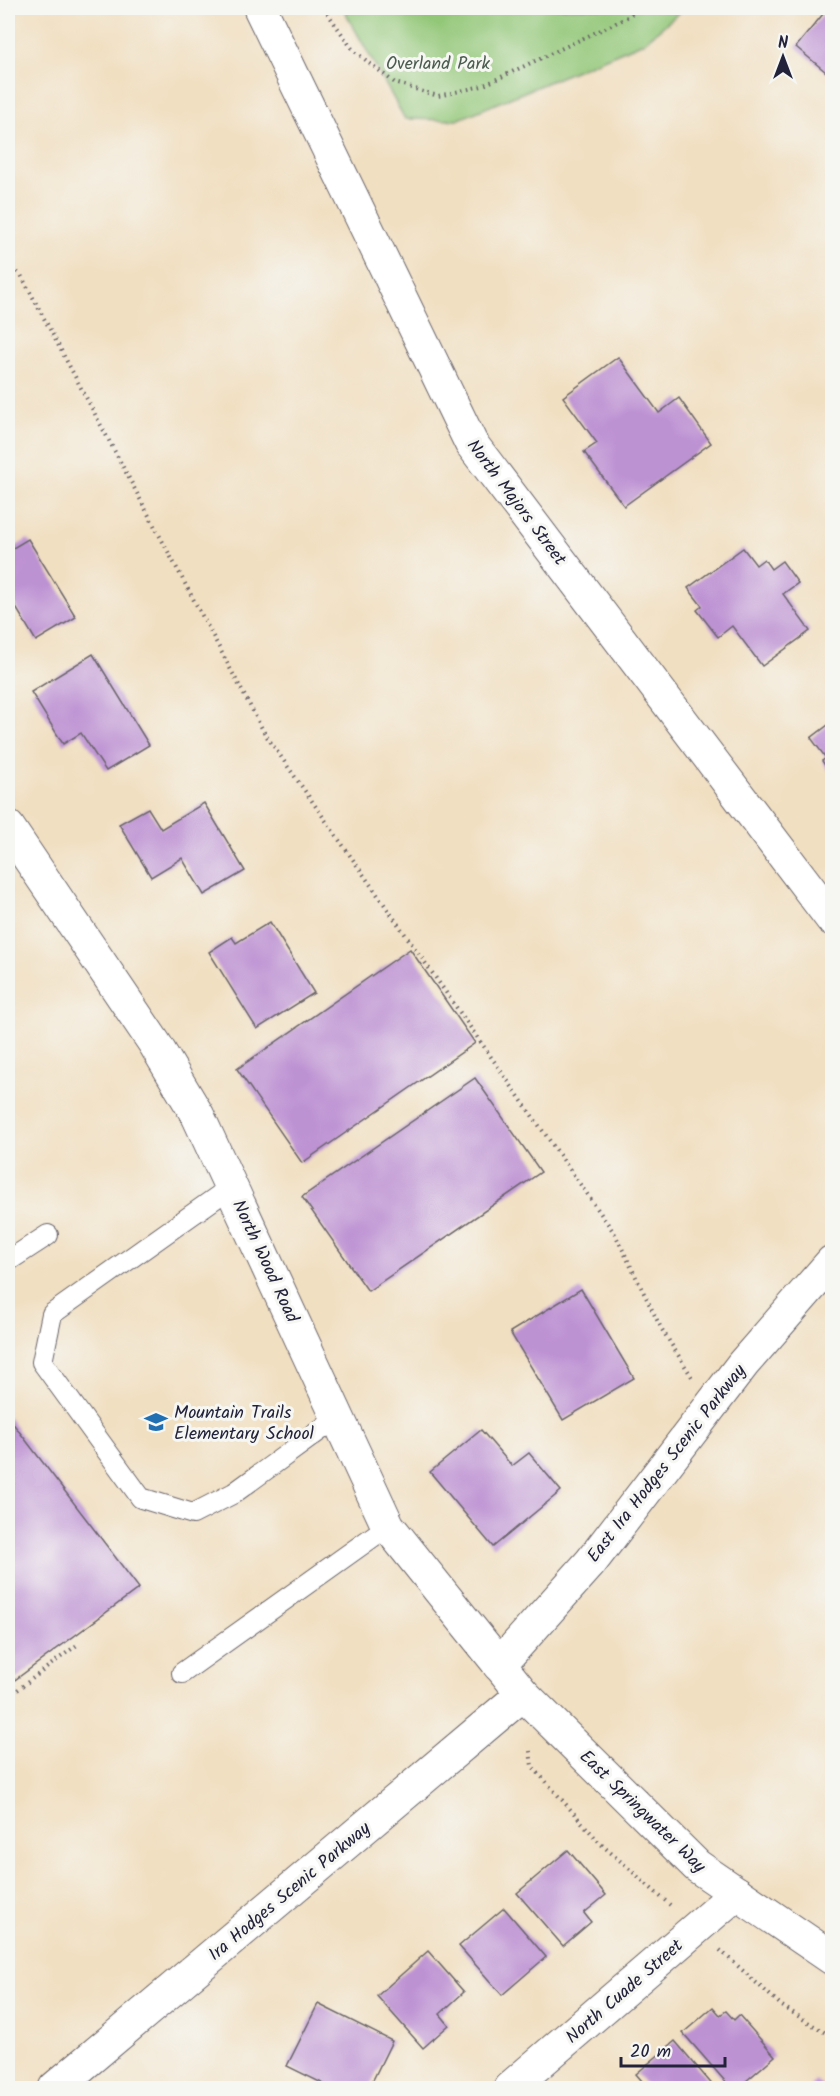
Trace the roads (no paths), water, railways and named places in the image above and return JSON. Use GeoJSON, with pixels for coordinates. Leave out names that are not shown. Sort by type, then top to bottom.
{"type":"FeatureCollection","features":[{"type":"Feature","properties":{"kind":"street","name":"North Majors Street"},"geometry":{"type":"LineString","coordinates":[[260,8],[471,443],[832,919]]}},
{"type":"Feature","properties":{"kind":"street","name":"North Wood Road"},"geometry":{"type":"LineString","coordinates":[[8,827],[155,1044],[198,1116],[388,1526],[523,1694]]}},
{"type":"Feature","properties":{"kind":"street","name":"East Ira Hodges Scenic Parkway"},"geometry":{"type":"LineString","coordinates":[[499,1665],[591,1562],[742,1364],[832,1262]]}},
{"type":"Feature","properties":{"kind":"street","name":"East Springwater Way"},"geometry":{"type":"LineString","coordinates":[[523,1694],[697,1866],[832,1958]]}},
{"type":"Feature","properties":{"kind":"street","name":"Ira Hodges Scenic Parkway"},"geometry":{"type":"LineString","coordinates":[[55,2088],[523,1694]]}},
{"type":"Feature","properties":{"kind":"street","name":"North Cuade Street"},"geometry":{"type":"LineString","coordinates":[[510,2088],[737,1893]]}},
{"type":"Feature","properties":{"kind":"lane"},"geometry":{"type":"LineString","coordinates":[[231,1187],[52,1314],[42,1362],[141,1498],[194,1514],[234,1493],[338,1417]]}},
{"type":"Feature","properties":{"kind":"lane"},"geometry":{"type":"LineString","coordinates":[[8,1261],[48,1235]]}},
{"type":"Feature","properties":{"kind":"lane"},"geometry":{"type":"LineString","coordinates":[[182,1673],[388,1526]]}},
{"type":"Feature","properties":{"kind":"place","name":"Mountain Trails Elementary School"},"geometry":{"type":"Point","coordinates":[156,1422]}},
{"type":"Feature","properties":{"kind":"park label","name":"Overland Park"},"geometry":{"type":"Point","coordinates":[438,63]}}]}
